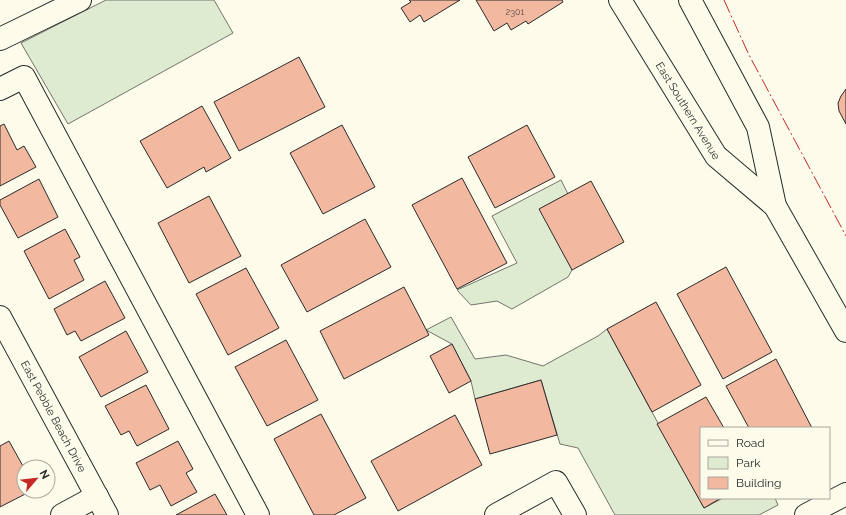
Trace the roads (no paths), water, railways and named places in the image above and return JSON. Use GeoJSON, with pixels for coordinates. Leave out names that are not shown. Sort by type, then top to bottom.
{"type":"FeatureCollection","features":[{"type":"Feature","properties":{"kind":"main road"},"geometry":{"type":"LineString","coordinates":[[0,39],[80,0]]}},
{"type":"Feature","properties":{"kind":"main road","name":"East Southern Avenue"},"geometry":{"type":"LineString","coordinates":[[620,0],[716,156],[775,206]]}},
{"type":"Feature","properties":{"kind":"main road","name":"East Southern Avenue"},"geometry":{"type":"LineString","coordinates":[[690,0],[758,127],[775,206],[846,331]]}},
{"type":"Feature","properties":{"kind":"main road"},"geometry":{"type":"LineString","coordinates":[[0,89],[24,77],[258,515]]}},
{"type":"Feature","properties":{"kind":"main road","name":"East Pebble Beach Drive"},"geometry":{"type":"LineString","coordinates":[[0,317],[107,515]]}},
{"type":"Feature","properties":{"kind":"main road"},"geometry":{"type":"LineString","coordinates":[[496,515],[556,482],[575,515]]}},
{"type":"Feature","properties":{"kind":"main road"},"geometry":{"type":"LineString","coordinates":[[806,515],[846,494]]}},
{"type":"Feature","properties":{"kind":"main road"},"geometry":{"type":"LineString","coordinates":[[62,515],[97,496]]}}]}
